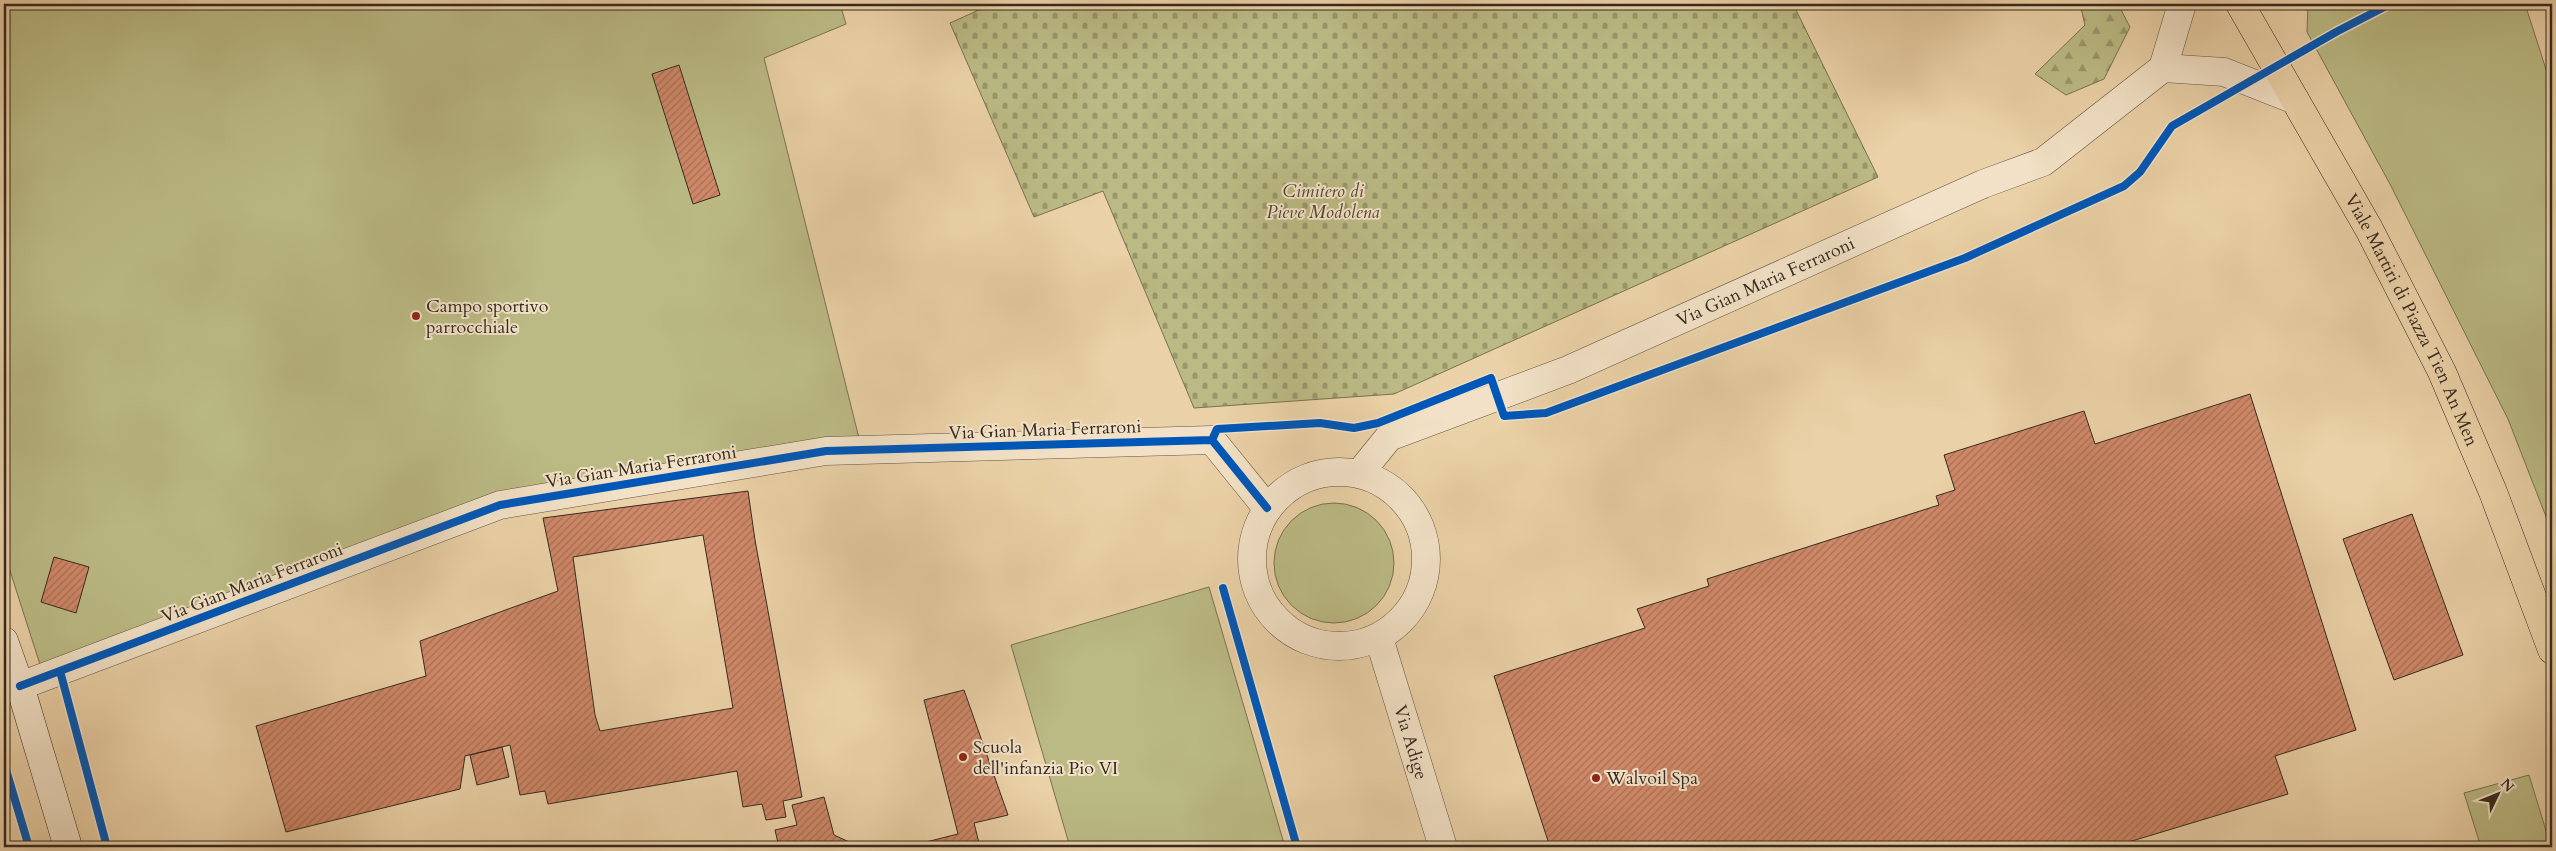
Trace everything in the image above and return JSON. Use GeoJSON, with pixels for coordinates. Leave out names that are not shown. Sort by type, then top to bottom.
{"type":"FeatureCollection","features":[{"type":"Feature","properties":{"kind":"main road","name":"Viale Martiri di Piazza Tien An Men"},"geometry":{"type":"LineString","coordinates":[[2240,4],[2369,229],[2442,372],[2493,492],[2552,650]]}},
{"type":"Feature","properties":{"kind":"street"},"geometry":{"type":"LineString","coordinates":[[2182,4],[2163,68],[2224,72],[2295,100]]}},
{"type":"Feature","properties":{"kind":"street","name":"Via Gian Maria Ferraroni"},"geometry":{"type":"LineString","coordinates":[[1359,474],[1388,437],[1568,370],[1982,184],[2043,162],[2163,68]]}},
{"type":"Feature","properties":{"kind":"street","name":"Via Gian Maria Ferraroni"},"geometry":{"type":"LineString","coordinates":[[20,686],[500,506],[826,451],[1212,440],[1267,508]]}},
{"type":"Feature","properties":{"kind":"street"},"geometry":{"type":"LineString","coordinates":[[1333,472],[1359,474],[1384,484],[1405,502],[1419,524],[1426,550],[1425,575],[1417,600],[1401,622],[1379,638],[1354,646],[1328,647],[1304,640],[1282,626],[1264,606],[1254,582],[1251,557],[1255,531],[1267,508],[1285,490],[1307,477],[1333,472]]}},
{"type":"Feature","properties":{"kind":"street","name":"Via Adige"},"geometry":{"type":"LineString","coordinates":[[1379,638],[1443,847]]}},
{"type":"Feature","properties":{"kind":"street"},"geometry":{"type":"LineString","coordinates":[[4,641],[20,686],[68,847]]}},
{"type":"Feature","properties":{"kind":"green space","name":"Campo sportivo parrocchiale"},"geometry":{"type":"Polygon","coordinates":[[[4,4],[840,4],[846,24],[764,58],[862,450],[500,505],[44,677],[4,552],[4,4]]]}},
{"type":"Feature","properties":{"kind":"green space","name":"Cimitero di Pieve Modolena"},"geometry":{"type":"Polygon","coordinates":[[[992,4],[1793,4],[1878,177],[1394,394],[1194,408],[1103,191],[1034,217],[950,23],[992,4]]]}},
{"type":"Feature","properties":{"kind":"green space"},"geometry":{"type":"Polygon","coordinates":[[[2080,4],[2118,4],[2130,27],[2104,79],[2066,95],[2035,74],[2085,25],[2080,4]]]}},
{"type":"Feature","properties":{"kind":"green space"},"geometry":{"type":"Polygon","coordinates":[[[2308,4],[2525,4],[2552,88],[2552,532],[2508,419],[2391,186],[2307,32],[2308,4]]]}},
{"type":"Feature","properties":{"kind":"green space"},"geometry":{"type":"Polygon","coordinates":[[[1334,503],[1357,508],[1367,513],[1376,521],[1384,530],[1389,540],[1394,563],[1389,586],[1384,596],[1376,605],[1367,613],[1357,618],[1334,623],[1311,618],[1301,613],[1292,605],[1284,596],[1279,586],[1274,563],[1279,540],[1284,530],[1292,521],[1301,513],[1311,508],[1334,503]]]}},
{"type":"Feature","properties":{"kind":"green space"},"geometry":{"type":"Polygon","coordinates":[[[1209,587],[1285,847],[1070,847],[1011,645],[1209,587]]]}},
{"type":"Feature","properties":{"kind":"green space"},"geometry":{"type":"Polygon","coordinates":[[[2529,775],[2551,847],[2481,847],[2464,793],[2529,775]]]}},
{"type":"Feature","properties":{"kind":"building"},"geometry":{"type":"Polygon","coordinates":[[[679,65],[720,195],[693,204],[652,74],[679,65]]]}},
{"type":"Feature","properties":{"kind":"building"},"geometry":{"type":"Polygon","coordinates":[[[2250,394],[2356,730],[2275,756],[2288,794],[2112,847],[1550,847],[1494,676],[1645,628],[1637,609],[1709,586],[1707,579],[1939,505],[1936,496],[1955,490],[1944,455],[2084,411],[2095,444],[2250,394]]]}},
{"type":"Feature","properties":{"kind":"building"},"geometry":{"type":"Polygon","coordinates":[[[748,491],[755,540],[802,797],[783,801],[786,817],[766,820],[762,804],[743,807],[737,771],[548,804],[545,791],[520,795],[510,745],[465,756],[460,789],[286,832],[256,726],[426,676],[420,641],[558,591],[543,518],[748,491]],[[703,535],[573,557],[595,715],[600,731],[733,708],[703,535]]]}},
{"type":"Feature","properties":{"kind":"building"},"geometry":{"type":"Polygon","coordinates":[[[2412,514],[2463,655],[2394,680],[2343,539],[2412,514]]]}},
{"type":"Feature","properties":{"kind":"building"},"geometry":{"type":"Polygon","coordinates":[[[54,557],[89,567],[76,613],[41,602],[54,557]]]}},
{"type":"Feature","properties":{"kind":"building","name":"Scuola dell'infanzia Pio VI"},"geometry":{"type":"Polygon","coordinates":[[[964,690],[1008,815],[974,823],[980,847],[906,847],[958,834],[924,700],[964,690]]]}},
{"type":"Feature","properties":{"kind":"building"},"geometry":{"type":"Polygon","coordinates":[[[502,747],[509,777],[477,785],[470,755],[502,747]]]}},
{"type":"Feature","properties":{"kind":"building"},"geometry":{"type":"Polygon","coordinates":[[[824,797],[834,835],[860,847],[779,847],[775,830],[797,825],[792,805],[824,797]]]}},
{"type":"Feature","properties":{"kind":"cycle path"},"geometry":{"type":"LineString","coordinates":[[1212,440],[1217,429],[1320,423],[1354,428],[1378,423],[1491,378],[1504,416],[1546,413],[1965,258],[2124,186],[2140,172],[2172,126],[2336,32],[2390,4]]}},
{"type":"Feature","properties":{"kind":"cycle path"},"geometry":{"type":"LineString","coordinates":[[1212,440],[1267,508]]}},
{"type":"Feature","properties":{"kind":"cycle path"},"geometry":{"type":"LineString","coordinates":[[20,686],[500,505],[826,451],[1212,440]]}},
{"type":"Feature","properties":{"kind":"cycle path"},"geometry":{"type":"LineString","coordinates":[[1223,588],[1297,847]]}},
{"type":"Feature","properties":{"kind":"cycle path"},"geometry":{"type":"LineString","coordinates":[[60,671],[107,847]]}},
{"type":"Feature","properties":{"kind":"cycle path"},"geometry":{"type":"LineString","coordinates":[[4,763],[29,847]]}},
{"type":"Feature","properties":{"kind":"place","name":"Campo sportivo parrocchiale"},"geometry":{"type":"Point","coordinates":[416,316]}},
{"type":"Feature","properties":{"kind":"place","name":"Scuola dell'infanzia Pio VI"},"geometry":{"type":"Point","coordinates":[963,757]}},
{"type":"Feature","properties":{"kind":"place","name":"Walvoil Spa"},"geometry":{"type":"Point","coordinates":[1596,778]}}]}
